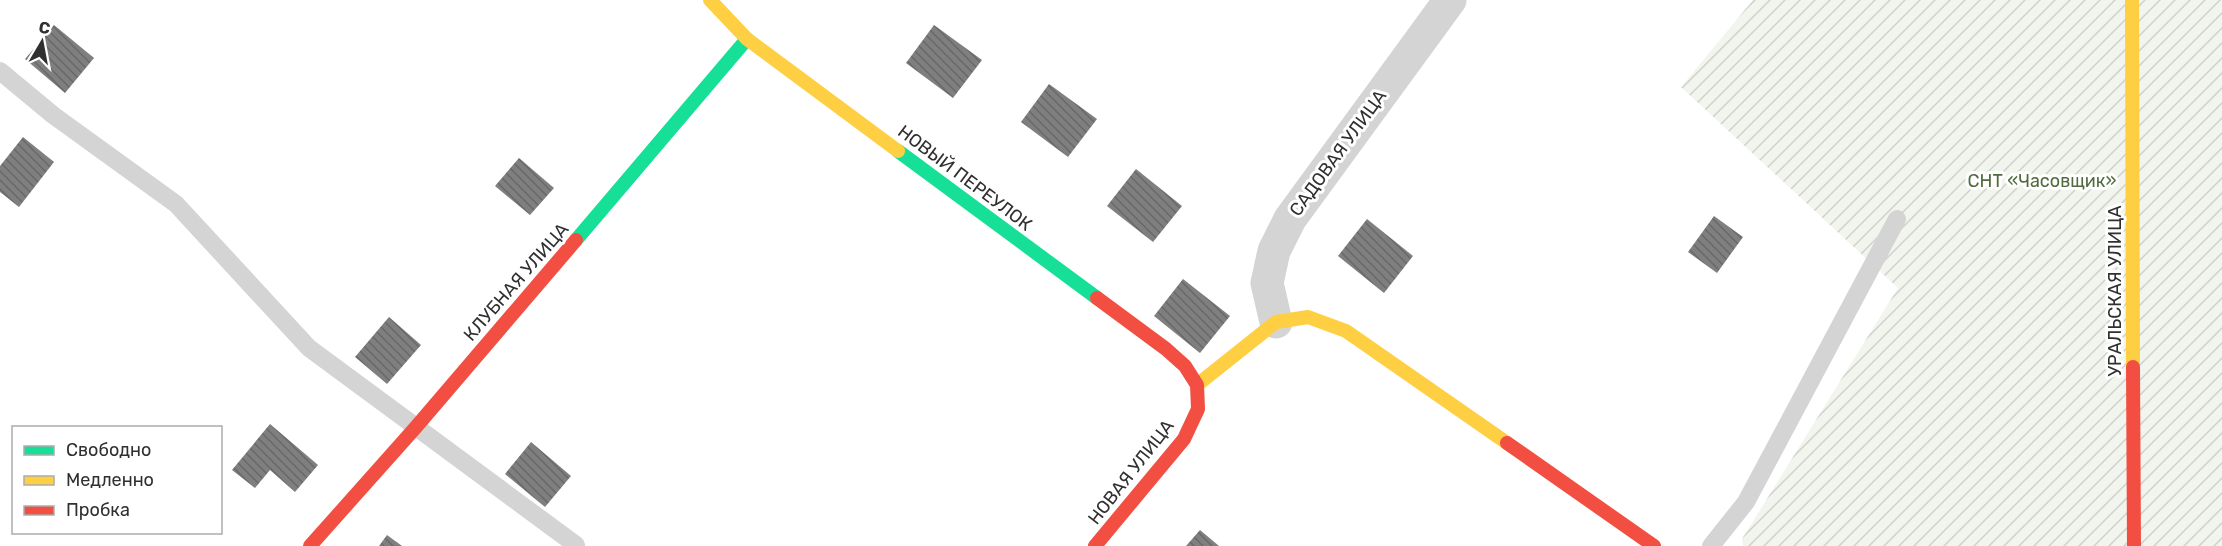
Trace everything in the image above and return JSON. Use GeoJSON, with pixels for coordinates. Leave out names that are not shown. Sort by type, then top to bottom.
{"type":"FeatureCollection","features":[{"type":"Feature","properties":{"kind":"street","name":"НОВЫЙ ПЕРЕУЛОК"},"geometry":{"type":"LineString","coordinates":[[710,0],[747,39],[1166,349],[1185,366],[1197,385]]}},
{"type":"Feature","properties":{"kind":"street","name":"САДОВАЯ УЛИЦА"},"geometry":{"type":"LineString","coordinates":[[1276,322],[1267,283],[1274,251],[1290,219],[1450,0]]}},
{"type":"Feature","properties":{"kind":"street","name":"УРАЛЬСКАЯ УЛИЦА"},"geometry":{"type":"LineString","coordinates":[[2132,0],[2134,546]]}},
{"type":"Feature","properties":{"kind":"street","name":"КЛУБНАЯ УЛИЦА"},"geometry":{"type":"LineString","coordinates":[[310,546],[417,427],[747,39]]}},
{"type":"Feature","properties":{"kind":"street"},"geometry":{"type":"LineString","coordinates":[[1197,385],[1276,322],[1308,317],[1346,331],[1654,546]]}},
{"type":"Feature","properties":{"kind":"street","name":"НОВАЯ УЛИЦА"},"geometry":{"type":"LineString","coordinates":[[1095,546],[1184,439],[1198,409],[1197,385]]}},
{"type":"Feature","properties":{"kind":"lane"},"geometry":{"type":"LineString","coordinates":[[0,71],[53,115],[176,204],[309,348],[576,545]]}},
{"type":"Feature","properties":{"kind":"lane"},"geometry":{"type":"LineString","coordinates":[[1711,546],[1746,502],[1897,219]]}},
{"type":"Feature","properties":{"kind":"green space","name":"СНТ «Часовщик»"},"geometry":{"type":"Polygon","coordinates":[[[1753,0],[2222,0],[2222,546],[1743,546],[1742,539],[1898,288],[1681,87],[1753,0]]]}},
{"type":"Feature","properties":{"kind":"building"},"geometry":{"type":"Polygon","coordinates":[[[54,25],[94,58],[65,93],[25,59],[54,25]]]}},
{"type":"Feature","properties":{"kind":"building"},"geometry":{"type":"Polygon","coordinates":[[[934,25],[982,60],[953,98],[906,63],[934,25]]]}},
{"type":"Feature","properties":{"kind":"building"},"geometry":{"type":"Polygon","coordinates":[[[1049,84],[1097,119],[1068,157],[1021,122],[1049,84]]]}},
{"type":"Feature","properties":{"kind":"building"},"geometry":{"type":"Polygon","coordinates":[[[23,137],[54,162],[19,207],[0,192],[0,166],[23,137]]]}},
{"type":"Feature","properties":{"kind":"building"},"geometry":{"type":"Polygon","coordinates":[[[519,158],[554,188],[530,215],[495,186],[519,158]]]}},
{"type":"Feature","properties":{"kind":"building"},"geometry":{"type":"Polygon","coordinates":[[[1136,169],[1182,206],[1153,242],[1107,206],[1136,169]]]}},
{"type":"Feature","properties":{"kind":"building"},"geometry":{"type":"Polygon","coordinates":[[[1714,216],[1743,237],[1717,273],[1688,252],[1714,216]]]}},
{"type":"Feature","properties":{"kind":"building"},"geometry":{"type":"Polygon","coordinates":[[[1367,219],[1413,256],[1384,293],[1338,256],[1367,219]]]}},
{"type":"Feature","properties":{"kind":"building"},"geometry":{"type":"Polygon","coordinates":[[[1183,279],[1230,316],[1200,353],[1154,316],[1183,279]]]}},
{"type":"Feature","properties":{"kind":"building"},"geometry":{"type":"Polygon","coordinates":[[[389,317],[421,345],[387,384],[355,357],[389,317]]]}},
{"type":"Feature","properties":{"kind":"building"},"geometry":{"type":"Polygon","coordinates":[[[270,424],[318,465],[295,492],[270,470],[255,488],[232,470],[270,424]]]}},
{"type":"Feature","properties":{"kind":"building"},"geometry":{"type":"Polygon","coordinates":[[[531,442],[571,476],[545,507],[505,474],[531,442]]]}},
{"type":"Feature","properties":{"kind":"building"},"geometry":{"type":"Polygon","coordinates":[[[1200,530],[1219,546],[1186,546],[1200,530]]]}},
{"type":"Feature","properties":{"kind":"building"},"geometry":{"type":"Polygon","coordinates":[[[387,535],[402,546],[379,546],[387,535]]]}},
{"type":"Feature","properties":{"kind":"traffic: fast"},"geometry":{"type":"LineString","coordinates":[[576,240],[747,39]]}},
{"type":"Feature","properties":{"kind":"traffic: fast"},"geometry":{"type":"LineString","coordinates":[[898,151],[1097,298]]}},
{"type":"Feature","properties":{"kind":"traffic: slow"},"geometry":{"type":"LineString","coordinates":[[710,0],[747,39],[898,151]]}},
{"type":"Feature","properties":{"kind":"traffic: slow"},"geometry":{"type":"LineString","coordinates":[[2132,0],[2133,367]]}},
{"type":"Feature","properties":{"kind":"traffic: slow"},"geometry":{"type":"LineString","coordinates":[[1197,385],[1276,322],[1308,317],[1346,331],[1507,443]]}},
{"type":"Feature","properties":{"kind":"traffic: jam"},"geometry":{"type":"LineString","coordinates":[[310,546],[416,427],[576,240]]}},
{"type":"Feature","properties":{"kind":"traffic: jam"},"geometry":{"type":"LineString","coordinates":[[1095,546],[1184,439],[1198,409],[1197,385],[1185,366],[1166,349],[1097,298]]}},
{"type":"Feature","properties":{"kind":"traffic: jam"},"geometry":{"type":"LineString","coordinates":[[2133,367],[2134,546]]}},
{"type":"Feature","properties":{"kind":"traffic: jam"},"geometry":{"type":"LineString","coordinates":[[1507,443],[1654,546]]}}]}
